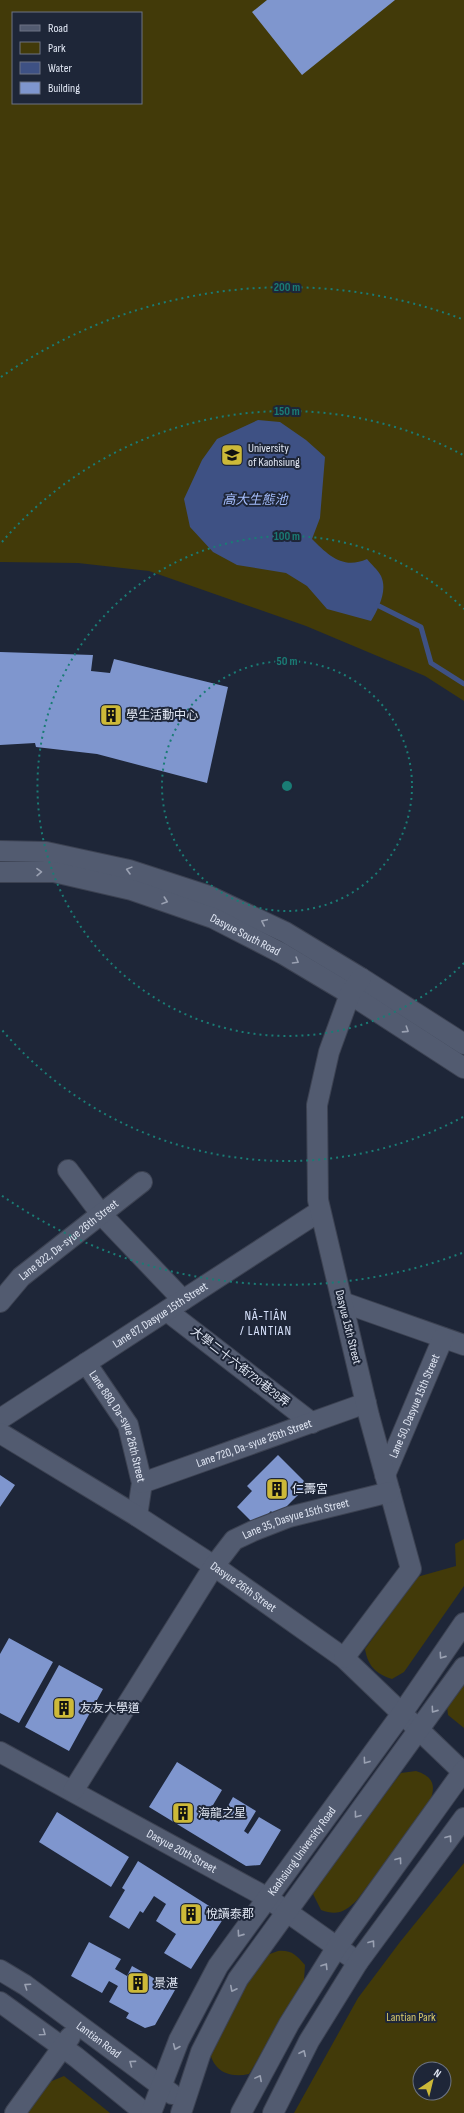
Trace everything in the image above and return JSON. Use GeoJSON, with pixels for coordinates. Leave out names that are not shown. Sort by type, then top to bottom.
{"type":"FeatureCollection","features":[{"type":"Feature","properties":{"kind":"street","name":"Dasyue South Road"},"geometry":{"type":"LineString","coordinates":[[0,851],[46,852],[129,870],[209,896],[285,932],[361,978],[464,1044]]}},
{"type":"Feature","properties":{"kind":"street","name":"Dasyue South Road"},"geometry":{"type":"LineString","coordinates":[[0,872],[54,872],[132,890],[206,915],[283,954],[350,994],[464,1068]]}},
{"type":"Feature","properties":{"kind":"street","name":"Dasyue 15th Street"},"geometry":{"type":"LineString","coordinates":[[344,1658],[411,1569],[366,1403],[318,1200],[316,1106],[329,1052],[350,994],[361,978]]}},
{"type":"Feature","properties":{"kind":"street","name":"大學二十六街720巷29弄"},"geometry":{"type":"LineString","coordinates":[[68,1170],[101,1214],[175,1305],[312,1423]]}},
{"type":"Feature","properties":{"kind":"street","name":"Lane 822, Da-syue 26th Street"},"geometry":{"type":"LineString","coordinates":[[0,1302],[22,1277],[142,1182]]}},
{"type":"Feature","properties":{"kind":"street","name":"Lane 87, Dasyue 15th Street"},"geometry":{"type":"LineString","coordinates":[[0,1419],[320,1211]]}},
{"type":"Feature","properties":{"kind":"street"},"geometry":{"type":"LineString","coordinates":[[342,1302],[464,1345]]}},
{"type":"Feature","properties":{"kind":"street","name":"Lane 50, Dasyue 15th Street"},"geometry":{"type":"LineString","coordinates":[[388,1483],[443,1338]]}},
{"type":"Feature","properties":{"kind":"street","name":"Lane 880, Da-syue 26th Street"},"geometry":{"type":"LineString","coordinates":[[86,1363],[128,1425],[142,1483],[137,1516]]}},
{"type":"Feature","properties":{"kind":"street","name":"Lane 720, Da-syue 26th Street"},"geometry":{"type":"LineString","coordinates":[[142,1483],[366,1403]]}},
{"type":"Feature","properties":{"kind":"street","name":"Dasyue 26th Street"},"geometry":{"type":"LineString","coordinates":[[0,1433],[137,1516],[214,1566],[344,1658],[464,1771]]}},
{"type":"Feature","properties":{"kind":"street","name":"Lane 35, Dasyue 15th Street"},"geometry":{"type":"LineString","coordinates":[[74,1791],[214,1566],[234,1540],[289,1517],[388,1483]]}},
{"type":"Feature","properties":{"kind":"street","name":"Kaohsiung University Road"},"geometry":{"type":"LineString","coordinates":[[151,2113],[179,2040],[218,1966],[266,1897],[403,1712],[464,1624]]}},
{"type":"Feature","properties":{"kind":"street","name":"Kaohsiung University Road"},"geometry":{"type":"LineString","coordinates":[[187,2110],[201,2052],[238,1979],[286,1910],[464,1667]]}},
{"type":"Feature","properties":{"kind":"street","name":"Dasyue 20th Street"},"geometry":{"type":"LineString","coordinates":[[0,1752],[266,1897],[358,1962]]}},
{"type":"Feature","properties":{"kind":"street"},"geometry":{"type":"LineString","coordinates":[[241,2113],[285,2031],[337,1947],[464,1771]]}},
{"type":"Feature","properties":{"kind":"street"},"geometry":{"type":"LineString","coordinates":[[274,2113],[309,2041],[358,1962],[464,1818]]}},
{"type":"Feature","properties":{"kind":"street","name":"Lantian Road"},"geometry":{"type":"LineString","coordinates":[[0,1970],[25,1984],[80,2024],[162,2086],[187,2110]]}},
{"type":"Feature","properties":{"kind":"street"},"geometry":{"type":"LineString","coordinates":[[0,2002],[63,2047],[145,2113]]}},
{"type":"Feature","properties":{"kind":"street"},"geometry":{"type":"LineString","coordinates":[[15,2113],[80,2024]]}},
{"type":"Feature","properties":{"kind":"green space","name":"University of Kaohsiung"},"geometry":{"type":"Polygon","coordinates":[[[0,0],[464,0],[464,701],[425,676],[306,626],[149,571],[78,563],[0,562],[0,0]]]}},
{"type":"Feature","properties":{"kind":"green space"},"geometry":{"type":"Polygon","coordinates":[[[464,1539],[464,1586],[404,1672],[392,1679],[381,1675],[371,1665],[365,1649],[417,1577],[456,1566],[455,1544],[464,1539]]]}},
{"type":"Feature","properties":{"kind":"green space"},"geometry":{"type":"Polygon","coordinates":[[[464,1678],[464,1728],[448,1715],[447,1706],[464,1678]]]}},
{"type":"Feature","properties":{"kind":"green space"},"geometry":{"type":"Polygon","coordinates":[[[416,1771],[427,1776],[432,1783],[433,1793],[429,1804],[357,1900],[345,1910],[340,1912],[332,1913],[321,1910],[313,1894],[321,1877],[401,1773],[416,1771]]]}},
{"type":"Feature","properties":{"kind":"green space","name":"Lantian Park"},"geometry":{"type":"Polygon","coordinates":[[[464,1863],[464,2113],[294,2113],[358,1998],[400,1942],[464,1863]]]}},
{"type":"Feature","properties":{"kind":"green space"},"geometry":{"type":"Polygon","coordinates":[[[278,1951],[290,1952],[299,1958],[305,1965],[304,1980],[299,1995],[249,2074],[233,2075],[226,2073],[215,2065],[212,2059],[209,2042],[257,1966],[267,1955],[278,1951]]]}},
{"type":"Feature","properties":{"kind":"green space"},"geometry":{"type":"Polygon","coordinates":[[[64,2076],[110,2113],[25,2113],[47,2083],[64,2076]]]}},
{"type":"Feature","properties":{"kind":"water","name":"高大生態池"},"geometry":{"type":"Polygon","coordinates":[[[258,420],[280,422],[306,440],[325,457],[320,518],[312,539],[330,555],[343,562],[351,563],[367,559],[381,576],[383,582],[383,594],[371,621],[327,609],[307,586],[286,573],[237,565],[213,552],[190,527],[184,499],[202,460],[217,439],[258,420]]]}},
{"type":"Feature","properties":{"kind":"building"},"geometry":{"type":"Polygon","coordinates":[[[267,0],[395,0],[302,75],[252,12],[267,0]]]}},
{"type":"Feature","properties":{"kind":"building","name":"學生活動中心"},"geometry":{"type":"Polygon","coordinates":[[[0,652],[93,655],[91,671],[110,673],[114,659],[228,687],[207,783],[97,754],[36,747],[35,743],[0,745],[0,652]]]}},
{"type":"Feature","properties":{"kind":"building","name":"仁壽宮"},"geometry":{"type":"Polygon","coordinates":[[[278,1455],[308,1485],[276,1517],[271,1511],[256,1526],[237,1507],[252,1491],[247,1486],[278,1455]]]}},
{"type":"Feature","properties":{"kind":"building"},"geometry":{"type":"Polygon","coordinates":[[[0,1475],[15,1485],[0,1507],[0,1475]]]}},
{"type":"Feature","properties":{"kind":"building"},"geometry":{"type":"Polygon","coordinates":[[[9,1638],[53,1662],[19,1723],[0,1713],[0,1654],[9,1638]]]}},
{"type":"Feature","properties":{"kind":"building","name":"友友大學道"},"geometry":{"type":"Polygon","coordinates":[[[59,1665],[103,1689],[69,1751],[25,1727],[59,1665]]]}},
{"type":"Feature","properties":{"kind":"building","name":"海龍之星"},"geometry":{"type":"Polygon","coordinates":[[[177,1762],[222,1790],[207,1815],[219,1822],[233,1797],[256,1811],[244,1831],[248,1834],[259,1817],[281,1830],[260,1865],[246,1866],[149,1807],[177,1762]]]}},
{"type":"Feature","properties":{"kind":"building"},"geometry":{"type":"Polygon","coordinates":[[[57,1812],[129,1857],[111,1887],[39,1842],[57,1812]]]}},
{"type":"Feature","properties":{"kind":"building","name":"悅讀泰郡"},"geometry":{"type":"Polygon","coordinates":[[[138,1861],[225,1916],[191,1969],[164,1953],[176,1934],[156,1921],[166,1904],[154,1896],[143,1913],[140,1911],[129,1929],[109,1917],[125,1890],[122,1888],[138,1861]]]}},
{"type":"Feature","properties":{"kind":"building","name":"景湛"},"geometry":{"type":"Polygon","coordinates":[[[89,1942],[121,1959],[115,1969],[127,1976],[132,1966],[175,1990],[155,2025],[145,2028],[126,2018],[129,2013],[109,2002],[118,1986],[109,1981],[102,1993],[71,1976],[89,1942]]]}},
{"type":"Feature","properties":{"kind":"waterway"},"geometry":{"type":"LineString","coordinates":[[379,606],[421,627],[431,663],[464,684]]}},
{"type":"Feature","properties":{"kind":"place","name":"University of Kaohsiung"},"geometry":{"type":"Point","coordinates":[232,455]}},
{"type":"Feature","properties":{"kind":"place","name":"學生活動中心"},"geometry":{"type":"Point","coordinates":[111,715]}},
{"type":"Feature","properties":{"kind":"place","name":"仁壽宮"},"geometry":{"type":"Point","coordinates":[277,1489]}},
{"type":"Feature","properties":{"kind":"place","name":"友友大學道"},"geometry":{"type":"Point","coordinates":[64,1708]}},
{"type":"Feature","properties":{"kind":"place","name":"海龍之星"},"geometry":{"type":"Point","coordinates":[183,1813]}},
{"type":"Feature","properties":{"kind":"place","name":"悅讀泰郡"},"geometry":{"type":"Point","coordinates":[191,1914]}},
{"type":"Feature","properties":{"kind":"place","name":"景湛"},"geometry":{"type":"Point","coordinates":[138,1983]}},
{"type":"Feature","properties":{"kind":"district","name":"NÂ-TIÂN / LANTIAN"},"geometry":{"type":"Point","coordinates":[266,1324]}}]}
